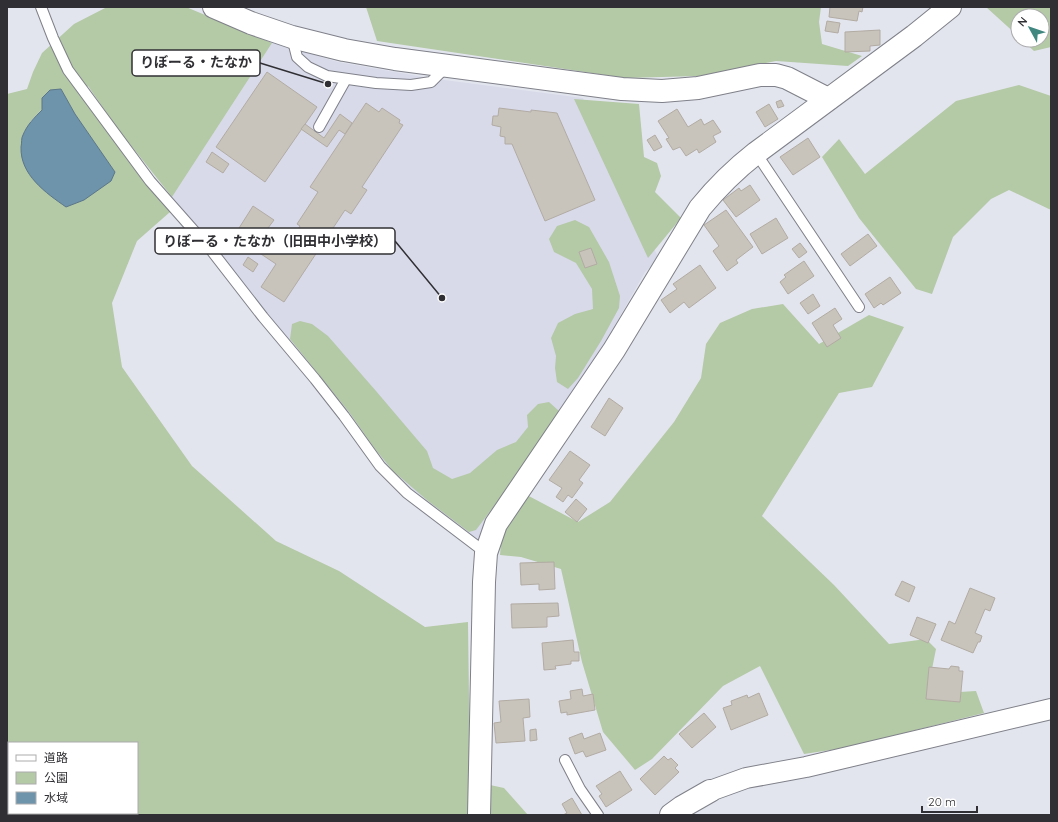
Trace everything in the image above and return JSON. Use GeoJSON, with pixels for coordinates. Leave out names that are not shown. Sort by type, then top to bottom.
{"type":"FeatureCollection","features":[{"type":"Feature","properties":{"kind":"street"},"geometry":{"type":"LineString","coordinates":[[214,7],[251,23],[292,37],[388,58],[447,67],[622,89],[662,91],[698,88],[760,76],[776,75],[787,78],[828,99]]}},
{"type":"Feature","properties":{"kind":"street"},"geometry":{"type":"LineString","coordinates":[[479,815],[484,582],[486,553],[496,524],[614,350],[700,208],[717,187],[756,153],[914,36],[950,7]]}},
{"type":"Feature","properties":{"kind":"street"},"geometry":{"type":"LineString","coordinates":[[670,815],[710,792],[746,778],[806,767],[1051,709]]}},
{"type":"Feature","properties":{"kind":"lane"},"geometry":{"type":"LineString","coordinates":[[41,7],[68,70],[150,181],[211,250],[263,317],[316,379],[380,466],[407,493],[486,553]]}},
{"type":"Feature","properties":{"kind":"lane"},"geometry":{"type":"LineString","coordinates":[[292,37],[296,57],[308,67],[327,76],[411,85],[431,82],[447,67]]}},
{"type":"Feature","properties":{"kind":"lane"},"geometry":{"type":"LineString","coordinates":[[319,127],[346,79]]}},
{"type":"Feature","properties":{"kind":"lane"},"geometry":{"type":"LineString","coordinates":[[756,153],[859,307]]}},
{"type":"Feature","properties":{"kind":"lane"},"geometry":{"type":"LineString","coordinates":[[565,760],[580,789],[598,815]]}},
{"type":"Feature","properties":{"kind":"shaded area"},"geometry":{"type":"Polygon","coordinates":[[[272,43],[338,62],[429,78],[583,98],[659,259],[645,272],[602,348],[487,518],[480,540],[474,541],[392,474],[172,197],[272,43]]]}},
{"type":"Feature","properties":{"kind":"green space"},"geometry":{"type":"Polygon","coordinates":[[[107,7],[186,7],[272,43],[172,197],[117,128],[88,86],[81,93],[143,178],[170,212],[137,241],[112,303],[122,367],[192,466],[276,541],[339,571],[425,627],[468,622],[470,774],[469,815],[7,815],[7,94],[27,89],[42,53],[74,24],[107,7]],[[61,89],[30,122],[115,172],[75,114],[61,89]]]}},
{"type":"Feature","properties":{"kind":"green space"},"geometry":{"type":"Polygon","coordinates":[[[366,7],[821,7],[819,22],[822,44],[862,56],[848,66],[776,61],[699,76],[625,78],[377,41],[366,7]]]}},
{"type":"Feature","properties":{"kind":"green space"},"geometry":{"type":"Polygon","coordinates":[[[986,7],[1051,7],[1051,47],[1050,8],[1010,8],[1010,29],[986,7]]]}},
{"type":"Feature","properties":{"kind":"green space"},"geometry":{"type":"Polygon","coordinates":[[[1031,48],[1047,48],[1034,51],[1031,48]]]}},
{"type":"Feature","properties":{"kind":"green space"},"geometry":{"type":"Polygon","coordinates":[[[1019,85],[1051,96],[1051,210],[1009,190],[991,199],[953,237],[932,294],[916,289],[859,218],[822,157],[839,139],[865,174],[956,101],[1019,85]]]}},
{"type":"Feature","properties":{"kind":"green space"},"geometry":{"type":"Polygon","coordinates":[[[574,99],[639,104],[644,157],[657,163],[661,176],[655,192],[681,218],[648,258],[574,99]]]}},
{"type":"Feature","properties":{"kind":"green space"},"geometry":{"type":"Polygon","coordinates":[[[575,220],[589,227],[609,262],[620,296],[619,308],[601,341],[578,378],[568,389],[557,382],[555,368],[556,356],[551,338],[558,323],[575,314],[593,309],[592,289],[576,263],[554,252],[549,239],[557,226],[575,220]]]}},
{"type":"Feature","properties":{"kind":"green space"},"geometry":{"type":"Polygon","coordinates":[[[783,304],[819,344],[869,315],[904,327],[872,387],[839,393],[762,516],[834,585],[889,644],[926,639],[936,649],[927,694],[976,691],[984,713],[844,748],[804,754],[760,666],[723,686],[652,759],[635,770],[603,732],[582,662],[561,569],[521,557],[500,555],[502,531],[525,494],[578,522],[610,502],[674,422],[701,378],[706,344],[720,323],[752,309],[783,304]]]}},
{"type":"Feature","properties":{"kind":"green space"},"geometry":{"type":"Polygon","coordinates":[[[300,321],[312,324],[328,336],[427,451],[433,468],[452,479],[470,473],[497,450],[516,442],[528,427],[527,415],[538,404],[549,402],[559,411],[525,465],[476,530],[469,532],[428,501],[393,471],[375,449],[349,412],[290,339],[292,324],[300,321]]]}},
{"type":"Feature","properties":{"kind":"green space"},"geometry":{"type":"Polygon","coordinates":[[[490,785],[504,788],[528,815],[491,815],[490,785]]]}},
{"type":"Feature","properties":{"kind":"water"},"geometry":{"type":"Polygon","coordinates":[[[61,89],[75,114],[115,172],[111,181],[84,200],[66,207],[50,196],[30,175],[22,157],[21,147],[22,136],[42,110],[42,98],[50,90],[61,89]]]}},
{"type":"Feature","properties":{"kind":"building"},"geometry":{"type":"Polygon","coordinates":[[[830,7],[863,7],[862,12],[859,11],[857,21],[829,17],[830,7]]]}},
{"type":"Feature","properties":{"kind":"building"},"geometry":{"type":"Polygon","coordinates":[[[827,21],[840,23],[838,33],[825,31],[827,21]]]}},
{"type":"Feature","properties":{"kind":"building"},"geometry":{"type":"Polygon","coordinates":[[[880,30],[880,45],[870,46],[870,51],[845,52],[845,32],[880,30]]]}},
{"type":"Feature","properties":{"kind":"building"},"geometry":{"type":"Polygon","coordinates":[[[267,72],[317,107],[265,182],[216,147],[267,72]]]}},
{"type":"Feature","properties":{"kind":"building"},"geometry":{"type":"Polygon","coordinates":[[[781,100],[784,106],[778,108],[776,102],[781,100]]]}},
{"type":"Feature","properties":{"kind":"building"},"geometry":{"type":"Polygon","coordinates":[[[366,103],[379,112],[382,108],[400,120],[399,123],[403,125],[362,187],[367,190],[351,214],[345,210],[284,302],[261,287],[276,264],[234,236],[253,206],[274,220],[268,228],[290,242],[300,226],[297,224],[318,192],[310,187],[366,103]]]}},
{"type":"Feature","properties":{"kind":"building"},"geometry":{"type":"Polygon","coordinates":[[[769,104],[778,119],[765,127],[756,112],[769,104]]]}},
{"type":"Feature","properties":{"kind":"building"},"geometry":{"type":"Polygon","coordinates":[[[499,108],[531,112],[531,110],[557,113],[595,200],[545,221],[512,144],[505,144],[505,137],[500,136],[501,127],[492,125],[493,116],[498,116],[499,108]]]}},
{"type":"Feature","properties":{"kind":"building"},"geometry":{"type":"Polygon","coordinates":[[[677,109],[688,127],[701,119],[704,125],[713,120],[721,132],[713,136],[716,142],[699,153],[697,149],[686,156],[680,147],[673,150],[666,139],[669,138],[658,121],[677,109]]]}},
{"type":"Feature","properties":{"kind":"building"},"geometry":{"type":"Polygon","coordinates":[[[340,114],[352,123],[345,134],[339,130],[327,147],[301,129],[305,124],[324,138],[340,114]]]}},
{"type":"Feature","properties":{"kind":"building"},"geometry":{"type":"Polygon","coordinates":[[[655,135],[662,147],[654,151],[647,140],[655,135]]]}},
{"type":"Feature","properties":{"kind":"building"},"geometry":{"type":"Polygon","coordinates":[[[808,138],[820,157],[793,175],[780,157],[808,138]]]}},
{"type":"Feature","properties":{"kind":"building"},"geometry":{"type":"Polygon","coordinates":[[[212,152],[229,164],[223,173],[206,162],[212,152]]]}},
{"type":"Feature","properties":{"kind":"building"},"geometry":{"type":"Polygon","coordinates":[[[750,185],[760,200],[736,217],[723,200],[739,188],[741,191],[750,185]]]}},
{"type":"Feature","properties":{"kind":"building"},"geometry":{"type":"Polygon","coordinates":[[[726,210],[753,247],[736,260],[738,263],[727,271],[713,251],[719,246],[704,225],[726,210]]]}},
{"type":"Feature","properties":{"kind":"building"},"geometry":{"type":"Polygon","coordinates":[[[776,218],[788,238],[762,254],[750,234],[776,218]]]}},
{"type":"Feature","properties":{"kind":"building"},"geometry":{"type":"Polygon","coordinates":[[[868,234],[877,246],[850,266],[841,254],[868,234]]]}},
{"type":"Feature","properties":{"kind":"building"},"geometry":{"type":"Polygon","coordinates":[[[800,243],[807,252],[799,258],[792,249],[800,243]]]}},
{"type":"Feature","properties":{"kind":"building"},"geometry":{"type":"Polygon","coordinates":[[[591,248],[597,264],[585,268],[579,252],[591,248]]]}},
{"type":"Feature","properties":{"kind":"building"},"geometry":{"type":"Polygon","coordinates":[[[248,257],[258,264],[253,272],[243,265],[248,257]]]}},
{"type":"Feature","properties":{"kind":"building"},"geometry":{"type":"Polygon","coordinates":[[[804,261],[814,276],[788,294],[780,282],[786,277],[784,275],[804,261]]]}},
{"type":"Feature","properties":{"kind":"building"},"geometry":{"type":"Polygon","coordinates":[[[700,265],[716,288],[689,308],[684,302],[670,313],[661,300],[677,289],[673,284],[700,265]]]}},
{"type":"Feature","properties":{"kind":"building"},"geometry":{"type":"Polygon","coordinates":[[[890,277],[901,293],[883,305],[881,303],[874,308],[865,294],[890,277]]]}},
{"type":"Feature","properties":{"kind":"building"},"geometry":{"type":"Polygon","coordinates":[[[813,294],[820,306],[808,314],[800,303],[813,294]]]}},
{"type":"Feature","properties":{"kind":"building"},"geometry":{"type":"Polygon","coordinates":[[[835,308],[842,319],[833,325],[841,338],[827,347],[812,323],[835,308]]]}},
{"type":"Feature","properties":{"kind":"building"},"geometry":{"type":"Polygon","coordinates":[[[609,398],[623,408],[605,436],[591,427],[609,398]]]}},
{"type":"Feature","properties":{"kind":"building"},"geometry":{"type":"Polygon","coordinates":[[[570,451],[590,465],[579,480],[583,483],[572,498],[568,495],[563,502],[556,497],[562,488],[549,480],[570,451]]]}},
{"type":"Feature","properties":{"kind":"building"},"geometry":{"type":"Polygon","coordinates":[[[576,499],[587,509],[577,522],[565,512],[576,499]]]}},
{"type":"Feature","properties":{"kind":"building"},"geometry":{"type":"Polygon","coordinates":[[[554,562],[555,589],[539,590],[539,584],[521,585],[520,563],[554,562]]]}},
{"type":"Feature","properties":{"kind":"building"},"geometry":{"type":"Polygon","coordinates":[[[902,581],[915,587],[909,602],[895,595],[902,581]]]}},
{"type":"Feature","properties":{"kind":"building"},"geometry":{"type":"Polygon","coordinates":[[[970,588],[995,598],[990,611],[985,609],[975,633],[982,636],[973,653],[941,640],[949,621],[955,624],[970,588]]]}},
{"type":"Feature","properties":{"kind":"building"},"geometry":{"type":"Polygon","coordinates":[[[558,603],[559,616],[547,617],[547,627],[512,628],[511,604],[558,603]]]}},
{"type":"Feature","properties":{"kind":"building"},"geometry":{"type":"Polygon","coordinates":[[[917,617],[936,624],[928,643],[910,635],[917,617]]]}},
{"type":"Feature","properties":{"kind":"building"},"geometry":{"type":"Polygon","coordinates":[[[573,640],[574,652],[579,652],[579,661],[571,661],[571,664],[555,666],[556,669],[544,670],[542,643],[573,640]]]}},
{"type":"Feature","properties":{"kind":"building"},"geometry":{"type":"Polygon","coordinates":[[[951,666],[959,667],[959,671],[963,671],[960,702],[926,699],[929,667],[949,669],[951,666]]]}},
{"type":"Feature","properties":{"kind":"building"},"geometry":{"type":"Polygon","coordinates":[[[582,689],[583,696],[593,694],[595,710],[567,715],[567,712],[561,713],[559,701],[571,699],[570,691],[582,689]]]}},
{"type":"Feature","properties":{"kind":"building"},"geometry":{"type":"Polygon","coordinates":[[[759,693],[768,715],[731,730],[723,708],[732,705],[731,701],[747,695],[748,698],[759,693]]]}},
{"type":"Feature","properties":{"kind":"building"},"geometry":{"type":"Polygon","coordinates":[[[529,699],[530,717],[523,718],[525,741],[496,743],[494,723],[501,722],[499,701],[529,699]]]}},
{"type":"Feature","properties":{"kind":"building"},"geometry":{"type":"Polygon","coordinates":[[[704,713],[716,727],[692,748],[679,734],[704,713]]]}},
{"type":"Feature","properties":{"kind":"building"},"geometry":{"type":"Polygon","coordinates":[[[536,729],[537,740],[530,741],[530,730],[536,729]]]}},
{"type":"Feature","properties":{"kind":"building"},"geometry":{"type":"Polygon","coordinates":[[[582,733],[584,739],[600,733],[606,750],[586,757],[583,751],[575,754],[569,738],[582,733]]]}},
{"type":"Feature","properties":{"kind":"building"},"geometry":{"type":"Polygon","coordinates":[[[664,756],[668,760],[671,758],[678,765],[675,768],[679,772],[655,795],[640,779],[664,756]]]}},
{"type":"Feature","properties":{"kind":"building"},"geometry":{"type":"Polygon","coordinates":[[[620,771],[632,790],[606,807],[599,796],[602,794],[596,786],[620,771]]]}},
{"type":"Feature","properties":{"kind":"building"},"geometry":{"type":"Polygon","coordinates":[[[572,798],[582,815],[563,815],[567,813],[562,804],[572,798]]]}},
{"type":"Feature","properties":{"kind":"place","name":"りぼーる・たなか"},"geometry":{"type":"Point","coordinates":[328,84]}},
{"type":"Feature","properties":{"kind":"place","name":"りぼーる・たなか（旧田中小学校）"},"geometry":{"type":"Point","coordinates":[442,298]}}]}
